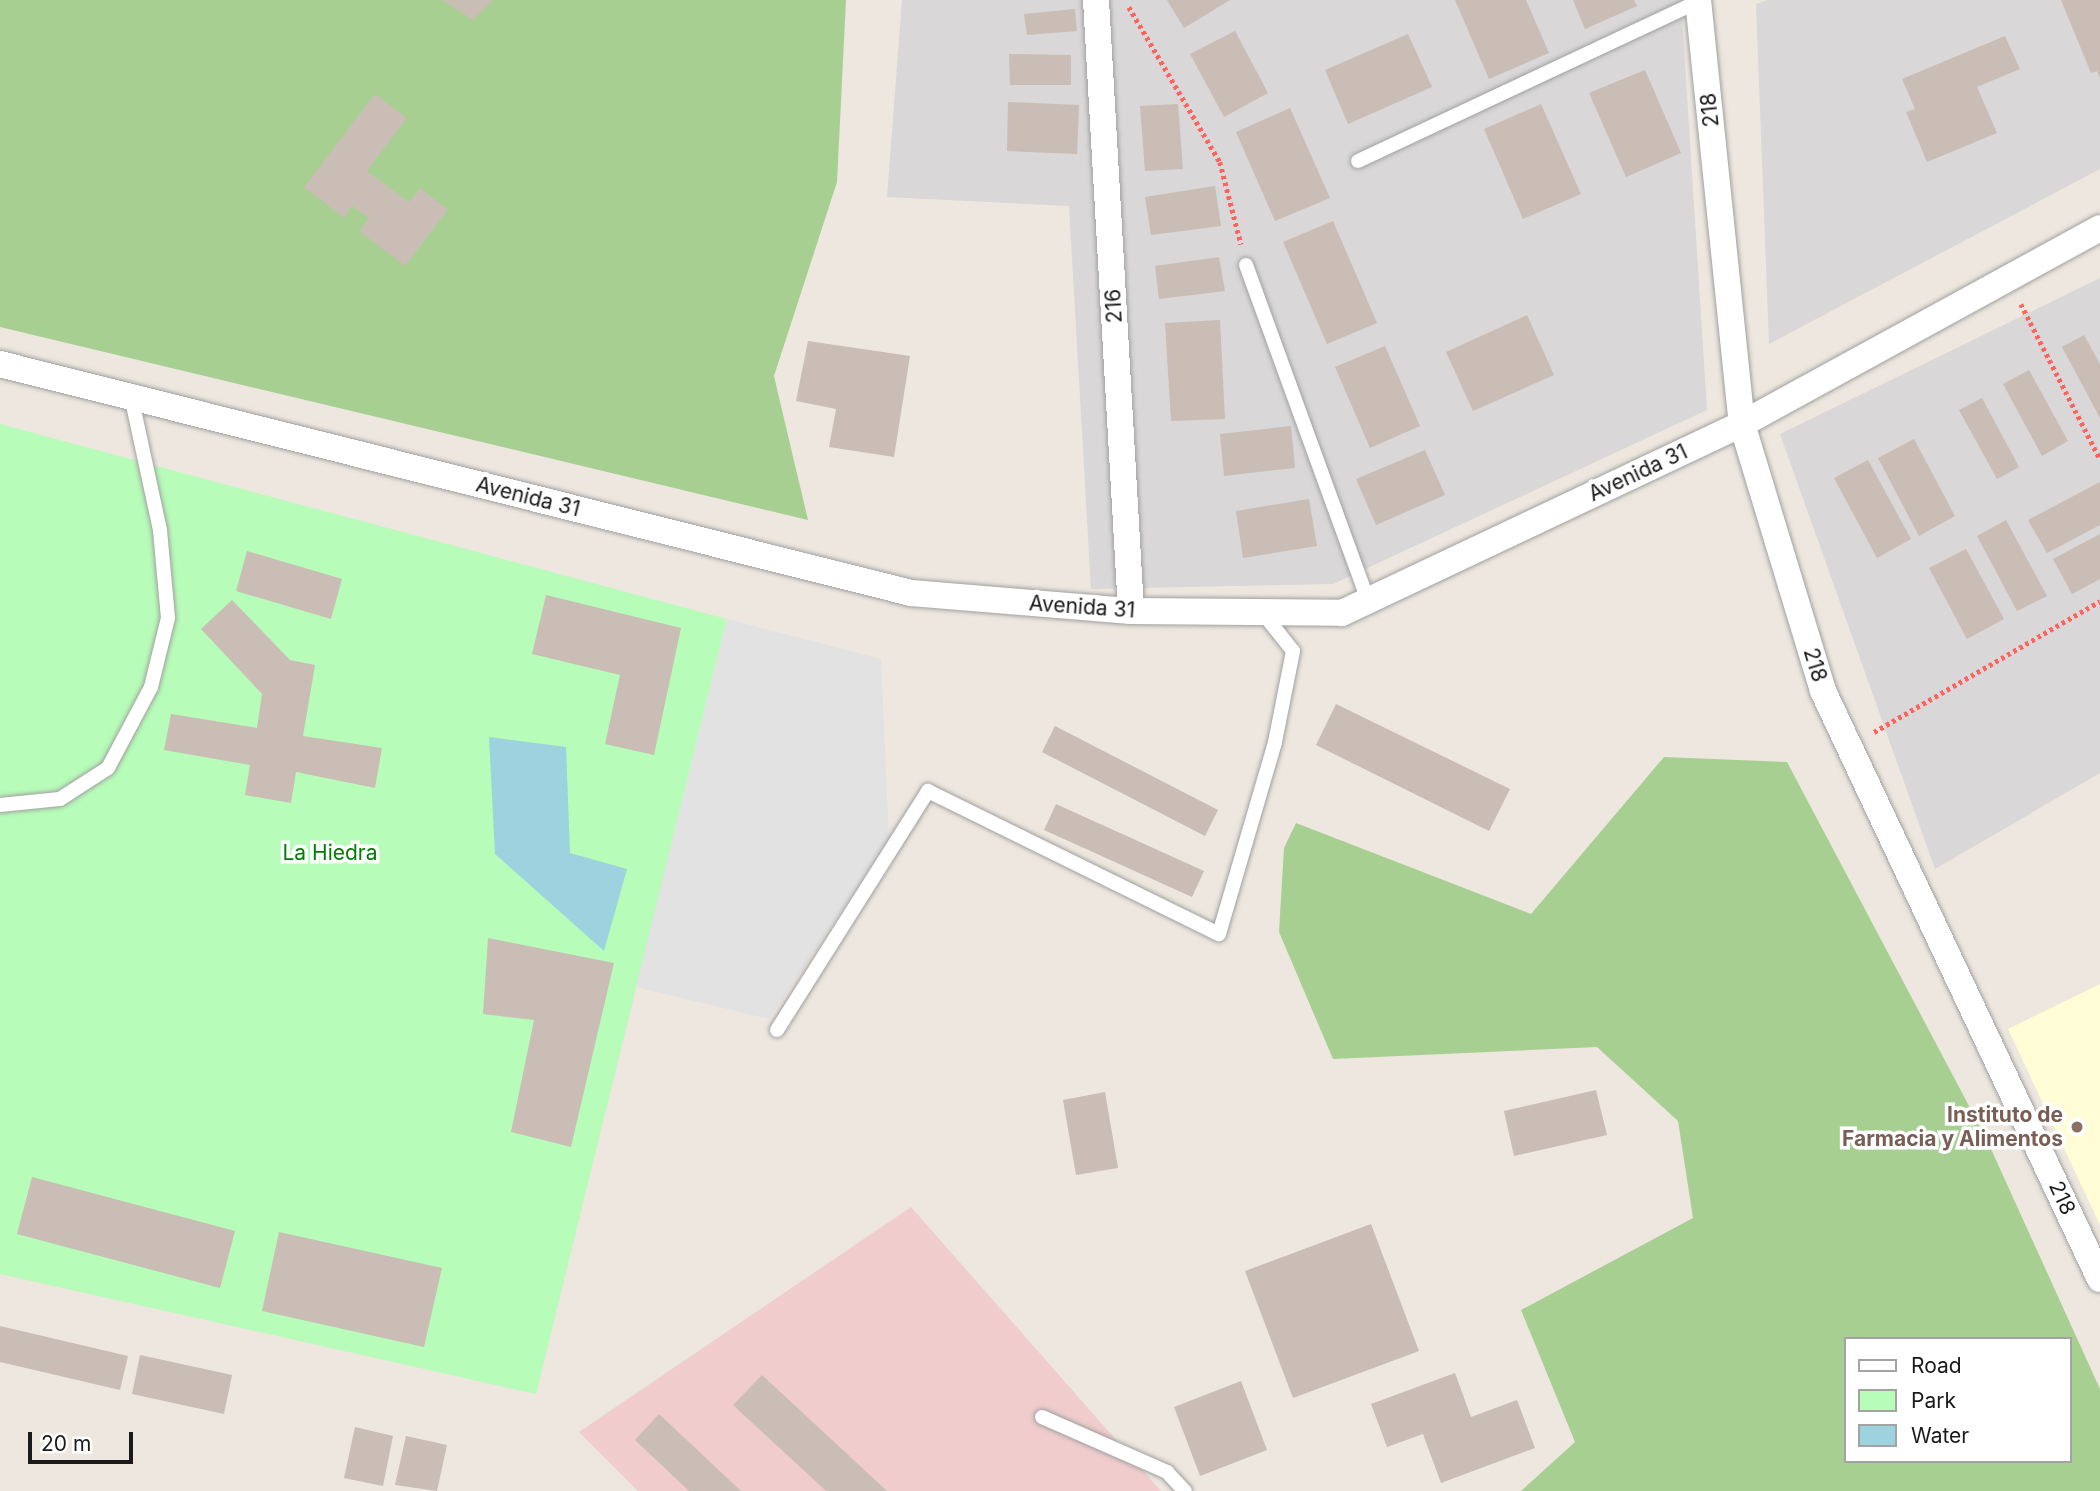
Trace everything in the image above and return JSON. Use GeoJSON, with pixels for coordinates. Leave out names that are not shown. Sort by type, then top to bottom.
{"type":"FeatureCollection","features":[{"type":"Feature","properties":{"kind":"street","name":"216"},"geometry":{"type":"LineString","coordinates":[[1097,0],[1131,611]]}},
{"type":"Feature","properties":{"kind":"street","name":"218"},"geometry":{"type":"LineString","coordinates":[[1698,1],[1742,424],[1823,691],[2100,1279]]}},
{"type":"Feature","properties":{"kind":"street","name":"Avenida 31"},"geometry":{"type":"LineString","coordinates":[[0,365],[132,401],[911,593],[1131,611],[1342,614],[1742,424],[2100,228]]}},
{"type":"Feature","properties":{"kind":"lane"},"geometry":{"type":"LineString","coordinates":[[1358,160],[1698,1]]}},
{"type":"Feature","properties":{"kind":"lane"},"geometry":{"type":"LineString","coordinates":[[1246,265],[1368,601]]}},
{"type":"Feature","properties":{"kind":"lane"},"geometry":{"type":"LineString","coordinates":[[0,805],[60,799],[108,768],[151,687],[168,618],[160,530],[132,401]]}},
{"type":"Feature","properties":{"kind":"lane"},"geometry":{"type":"LineString","coordinates":[[777,1030],[928,791],[1219,934],[1275,742],[1293,651],[1262,612]]}},
{"type":"Feature","properties":{"kind":"lane"},"geometry":{"type":"LineString","coordinates":[[1042,1417],[1167,1472],[1185,1491]]}},
{"type":"Feature","properties":{"kind":"path"},"geometry":{"type":"LineString","coordinates":[[1125,0],[1220,162],[1246,265]]}},
{"type":"Feature","properties":{"kind":"path"},"geometry":{"type":"LineString","coordinates":[[2008,278],[2100,459]]}},
{"type":"Feature","properties":{"kind":"path"},"geometry":{"type":"LineString","coordinates":[[1849,747],[2100,601]]}},
{"type":"Feature","properties":{"kind":"shaded area"},"geometry":{"type":"Polygon","coordinates":[[[902,0],[1681,0],[1707,410],[1333,584],[1091,589],[1069,206],[887,197],[902,0]]]}},
{"type":"Feature","properties":{"kind":"shaded area"},"geometry":{"type":"Polygon","coordinates":[[[1768,0],[2100,0],[2100,169],[1769,344],[1756,4],[1768,0]]]}},
{"type":"Feature","properties":{"kind":"shaded area"},"geometry":{"type":"Polygon","coordinates":[[[2100,278],[2100,773],[1935,869],[1780,434],[2100,278]]]}},
{"type":"Feature","properties":{"kind":"shaded area"},"geometry":{"type":"Polygon","coordinates":[[[727,619],[881,659],[889,840],[769,1019],[636,987],[727,619]]]}},
{"type":"Feature","properties":{"kind":"shaded area","name":"Instituto de Farmacia y Alimentos"},"geometry":{"type":"Polygon","coordinates":[[[2100,984],[2100,1225],[2008,1029],[2100,984]]]}},
{"type":"Feature","properties":{"kind":"shaded area"},"geometry":{"type":"Polygon","coordinates":[[[911,1207],[1161,1491],[638,1491],[579,1432],[911,1207]]]}},
{"type":"Feature","properties":{"kind":"green space"},"geometry":{"type":"Polygon","coordinates":[[[0,0],[846,0],[837,182],[774,376],[808,520],[0,327],[0,0]]]}},
{"type":"Feature","properties":{"kind":"green space","name":"La Hiedra"},"geometry":{"type":"Polygon","coordinates":[[[0,424],[727,619],[536,1394],[0,1274],[0,424]]]}},
{"type":"Feature","properties":{"kind":"green space"},"geometry":{"type":"Polygon","coordinates":[[[1664,757],[1787,762],[1986,1138],[2100,1389],[2100,1491],[1521,1491],[1575,1442],[1521,1310],[1693,1218],[1678,1121],[1597,1047],[1333,1059],[1279,932],[1284,848],[1296,823],[1531,914],[1664,757]]]}},
{"type":"Feature","properties":{"kind":"water"},"geometry":{"type":"Polygon","coordinates":[[[489,737],[566,747],[570,853],[627,869],[604,951],[495,854],[489,737]]]}},
{"type":"Feature","properties":{"kind":"building"},"geometry":{"type":"Polygon","coordinates":[[[442,0],[493,0],[473,20],[442,0]]]}},
{"type":"Feature","properties":{"kind":"building"},"geometry":{"type":"Polygon","coordinates":[[[1167,0],[1230,0],[1184,28],[1167,0]]]}},
{"type":"Feature","properties":{"kind":"building"},"geometry":{"type":"Polygon","coordinates":[[[1455,0],[1526,0],[1549,53],[1489,79],[1455,0]]]}},
{"type":"Feature","properties":{"kind":"building"},"geometry":{"type":"Polygon","coordinates":[[[1573,0],[1634,0],[1637,6],[1585,29],[1573,0]]]}},
{"type":"Feature","properties":{"kind":"building"},"geometry":{"type":"Polygon","coordinates":[[[2061,0],[2100,0],[2100,78],[2097,71],[2091,73],[2061,0]]]}},
{"type":"Feature","properties":{"kind":"building"},"geometry":{"type":"Polygon","coordinates":[[[1075,9],[1077,31],[1027,35],[1024,14],[1075,9]]]}},
{"type":"Feature","properties":{"kind":"building"},"geometry":{"type":"Polygon","coordinates":[[[1235,31],[1268,93],[1224,117],[1190,54],[1235,31]]]}},
{"type":"Feature","properties":{"kind":"building"},"geometry":{"type":"Polygon","coordinates":[[[1408,34],[1432,87],[1348,124],[1325,70],[1408,34]]]}},
{"type":"Feature","properties":{"kind":"building"},"geometry":{"type":"Polygon","coordinates":[[[2005,36],[2020,69],[1977,87],[1997,133],[1927,162],[1906,112],[1915,109],[1902,79],[2005,36]]]}},
{"type":"Feature","properties":{"kind":"building"},"geometry":{"type":"Polygon","coordinates":[[[1009,54],[1071,55],[1071,85],[1010,85],[1009,54]]]}},
{"type":"Feature","properties":{"kind":"building"},"geometry":{"type":"Polygon","coordinates":[[[1645,70],[1681,153],[1626,177],[1589,93],[1645,70]]]}},
{"type":"Feature","properties":{"kind":"building"},"geometry":{"type":"Polygon","coordinates":[[[375,94],[407,118],[367,171],[409,202],[420,188],[448,210],[405,266],[359,231],[369,218],[352,206],[344,218],[304,187],[375,94]]]}},
{"type":"Feature","properties":{"kind":"building"},"geometry":{"type":"Polygon","coordinates":[[[1008,102],[1079,105],[1077,154],[1007,151],[1008,102]]]}},
{"type":"Feature","properties":{"kind":"building"},"geometry":{"type":"Polygon","coordinates":[[[1178,104],[1183,169],[1145,171],[1140,106],[1178,104]]]}},
{"type":"Feature","properties":{"kind":"building"},"geometry":{"type":"Polygon","coordinates":[[[1541,104],[1581,194],[1523,219],[1484,129],[1541,104]]]}},
{"type":"Feature","properties":{"kind":"building"},"geometry":{"type":"Polygon","coordinates":[[[1290,108],[1330,198],[1275,221],[1236,132],[1290,108]]]}},
{"type":"Feature","properties":{"kind":"building"},"geometry":{"type":"Polygon","coordinates":[[[1215,186],[1221,226],[1151,235],[1145,197],[1215,186]]]}},
{"type":"Feature","properties":{"kind":"building"},"geometry":{"type":"Polygon","coordinates":[[[1333,221],[1377,323],[1327,344],[1283,242],[1333,221]]]}},
{"type":"Feature","properties":{"kind":"building"},"geometry":{"type":"Polygon","coordinates":[[[1219,257],[1225,291],[1159,299],[1155,266],[1219,257]]]}},
{"type":"Feature","properties":{"kind":"building"},"geometry":{"type":"Polygon","coordinates":[[[1527,315],[1554,375],[1473,411],[1446,352],[1527,315]]]}},
{"type":"Feature","properties":{"kind":"building"},"geometry":{"type":"Polygon","coordinates":[[[1220,320],[1225,419],[1171,421],[1165,323],[1220,320]]]}},
{"type":"Feature","properties":{"kind":"building"},"geometry":{"type":"Polygon","coordinates":[[[2084,335],[2100,364],[2100,418],[2062,347],[2084,335]]]}},
{"type":"Feature","properties":{"kind":"building"},"geometry":{"type":"Polygon","coordinates":[[[808,341],[910,356],[894,457],[829,447],[836,409],[796,401],[808,341]]]}},
{"type":"Feature","properties":{"kind":"building"},"geometry":{"type":"Polygon","coordinates":[[[1385,346],[1420,426],[1370,448],[1335,367],[1385,346]]]}},
{"type":"Feature","properties":{"kind":"building"},"geometry":{"type":"Polygon","coordinates":[[[2029,370],[2068,441],[2042,456],[2003,384],[2029,370]]]}},
{"type":"Feature","properties":{"kind":"building"},"geometry":{"type":"Polygon","coordinates":[[[1982,398],[2019,467],[1997,479],[1959,410],[1982,398]]]}},
{"type":"Feature","properties":{"kind":"building"},"geometry":{"type":"Polygon","coordinates":[[[1291,426],[1295,468],[1224,476],[1220,434],[1291,426]]]}},
{"type":"Feature","properties":{"kind":"building"},"geometry":{"type":"Polygon","coordinates":[[[1914,439],[1955,516],[1919,536],[1878,458],[1914,439]]]}},
{"type":"Feature","properties":{"kind":"building"},"geometry":{"type":"Polygon","coordinates":[[[1425,450],[1445,495],[1376,525],[1356,479],[1425,450]]]}},
{"type":"Feature","properties":{"kind":"building"},"geometry":{"type":"Polygon","coordinates":[[[1868,460],[1911,539],[1877,558],[1834,478],[1868,460]]]}},
{"type":"Feature","properties":{"kind":"building"},"geometry":{"type":"Polygon","coordinates":[[[2100,482],[2100,525],[2047,553],[2028,520],[2100,482]]]}},
{"type":"Feature","properties":{"kind":"building"},"geometry":{"type":"Polygon","coordinates":[[[1309,499],[1317,546],[1243,558],[1236,511],[1309,499]]]}},
{"type":"Feature","properties":{"kind":"building"},"geometry":{"type":"Polygon","coordinates":[[[2006,520],[2047,596],[2017,611],[1977,536],[2006,520]]]}},
{"type":"Feature","properties":{"kind":"building"},"geometry":{"type":"Polygon","coordinates":[[[2100,534],[2100,579],[2072,594],[2053,559],[2100,534]]]}},
{"type":"Feature","properties":{"kind":"building"},"geometry":{"type":"Polygon","coordinates":[[[1966,549],[2004,619],[1967,639],[1929,568],[1966,549]]]}},
{"type":"Feature","properties":{"kind":"building"},"geometry":{"type":"Polygon","coordinates":[[[247,551],[342,579],[331,619],[236,591],[247,551]]]}},
{"type":"Feature","properties":{"kind":"building"},"geometry":{"type":"Polygon","coordinates":[[[546,595],[681,628],[654,755],[605,744],[620,675],[532,654],[546,595]]]}},
{"type":"Feature","properties":{"kind":"building"},"geometry":{"type":"Polygon","coordinates":[[[232,600],[290,660],[315,665],[303,736],[382,748],[375,788],[296,772],[291,803],[245,795],[250,765],[164,750],[171,714],[257,728],[262,694],[201,629],[232,600]]]}},
{"type":"Feature","properties":{"kind":"building"},"geometry":{"type":"Polygon","coordinates":[[[1336,704],[1510,789],[1489,831],[1316,745],[1336,704]]]}},
{"type":"Feature","properties":{"kind":"building"},"geometry":{"type":"Polygon","coordinates":[[[1055,726],[1218,810],[1205,836],[1042,752],[1055,726]]]}},
{"type":"Feature","properties":{"kind":"building"},"geometry":{"type":"Polygon","coordinates":[[[1056,804],[1204,871],[1192,897],[1044,830],[1056,804]]]}},
{"type":"Feature","properties":{"kind":"building"},"geometry":{"type":"Polygon","coordinates":[[[488,938],[614,963],[571,1147],[511,1132],[534,1020],[483,1014],[488,938]]]}},
{"type":"Feature","properties":{"kind":"building"},"geometry":{"type":"Polygon","coordinates":[[[1596,1090],[1607,1135],[1514,1156],[1504,1111],[1596,1090]]]}},
{"type":"Feature","properties":{"kind":"building"},"geometry":{"type":"Polygon","coordinates":[[[1105,1092],[1118,1168],[1076,1175],[1063,1100],[1105,1092]]]}},
{"type":"Feature","properties":{"kind":"building"},"geometry":{"type":"Polygon","coordinates":[[[32,1177],[235,1231],[220,1288],[17,1234],[32,1177]]]}},
{"type":"Feature","properties":{"kind":"building"},"geometry":{"type":"Polygon","coordinates":[[[1371,1224],[1419,1351],[1293,1398],[1245,1271],[1371,1224]]]}},
{"type":"Feature","properties":{"kind":"building"},"geometry":{"type":"Polygon","coordinates":[[[279,1232],[442,1268],[424,1347],[262,1311],[279,1232]]]}},
{"type":"Feature","properties":{"kind":"building"},"geometry":{"type":"Polygon","coordinates":[[[0,1326],[128,1356],[120,1390],[0,1362],[0,1326]]]}},
{"type":"Feature","properties":{"kind":"building"},"geometry":{"type":"Polygon","coordinates":[[[140,1355],[232,1375],[224,1414],[132,1394],[140,1355]]]}},
{"type":"Feature","properties":{"kind":"building"},"geometry":{"type":"Polygon","coordinates":[[[1455,1373],[1471,1417],[1517,1400],[1535,1448],[1441,1483],[1423,1434],[1387,1447],[1371,1404],[1455,1373]]]}},
{"type":"Feature","properties":{"kind":"building"},"geometry":{"type":"Polygon","coordinates":[[[762,1375],[887,1491],[826,1491],[733,1405],[762,1375]]]}},
{"type":"Feature","properties":{"kind":"building"},"geometry":{"type":"Polygon","coordinates":[[[1241,1381],[1267,1450],[1200,1476],[1174,1407],[1241,1381]]]}},
{"type":"Feature","properties":{"kind":"building"},"geometry":{"type":"Polygon","coordinates":[[[659,1414],[741,1491],[689,1491],[635,1440],[659,1414]]]}},
{"type":"Feature","properties":{"kind":"building"},"geometry":{"type":"Polygon","coordinates":[[[355,1427],[393,1436],[383,1486],[344,1478],[355,1427]]]}},
{"type":"Feature","properties":{"kind":"building"},"geometry":{"type":"Polygon","coordinates":[[[406,1436],[447,1445],[437,1491],[395,1485],[406,1436]]]}},
{"type":"Feature","properties":{"kind":"place","name":"Instituto de Farmacia y Alimentos"},"geometry":{"type":"Point","coordinates":[2077,1127]}}]}
